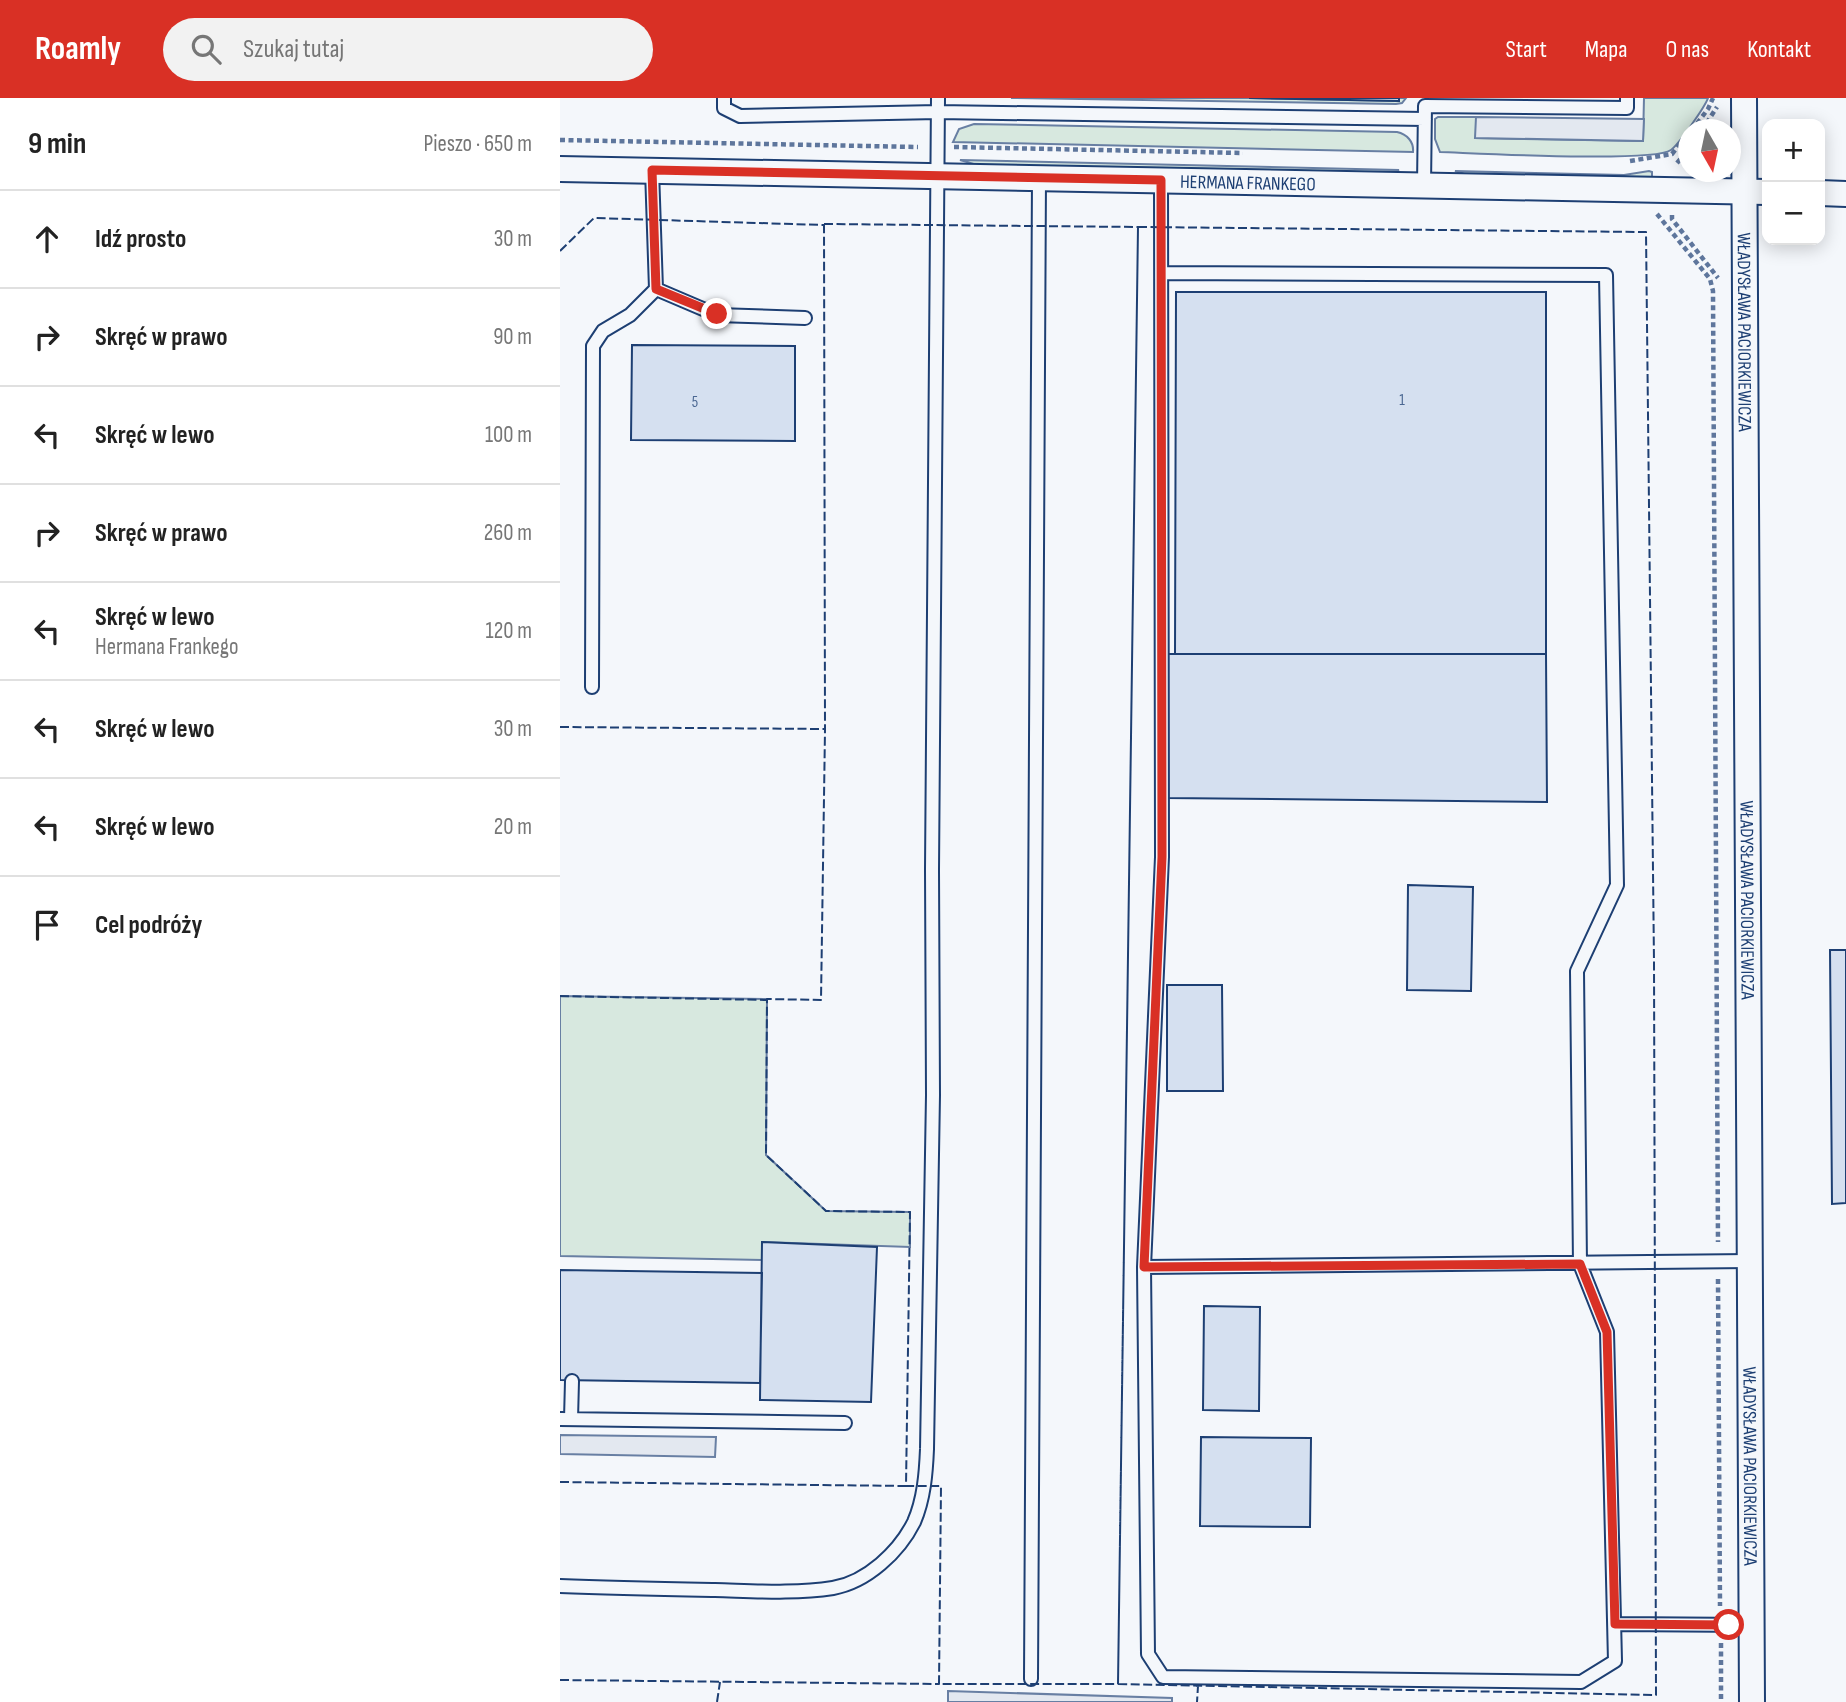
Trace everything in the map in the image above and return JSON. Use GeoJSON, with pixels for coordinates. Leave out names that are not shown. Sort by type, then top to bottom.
{"type":"FeatureCollection","features":[{"type":"Feature","properties":{"kind":"street","name":"WŁADYSŁAWA PACIORKIEWICZA"},"geometry":{"type":"LineString","coordinates":[[1733,100],[1756,192],[1750,1261],[1752,1702]]}},
{"type":"Feature","properties":{"kind":"street","name":"HERMANA FRANKEGO"},"geometry":{"type":"LineString","coordinates":[[560,169],[1756,192]]}},
{"type":"Feature","properties":{"kind":"street"},"geometry":{"type":"LineString","coordinates":[[1825,193],[1846,194]]}},
{"type":"Feature","properties":{"kind":"lane"},"geometry":{"type":"LineString","coordinates":[[724,98],[724,108],[740,116],[938,112],[1627,108],[1627,98]]}},
{"type":"Feature","properties":{"kind":"lane"},"geometry":{"type":"LineString","coordinates":[[560,1586],[776,1592],[835,1587],[856,1580],[884,1561],[906,1535],[915,1520],[920,1503],[927,1448],[933,1109],[938,98]]}},
{"type":"Feature","properties":{"kind":"lane"},"geometry":{"type":"LineString","coordinates":[[1424,185],[1425,108]]}},
{"type":"Feature","properties":{"kind":"lane"},"geometry":{"type":"LineString","coordinates":[[592,687],[593,345],[603,331],[630,315],[656,289],[652,170]]}},
{"type":"Feature","properties":{"kind":"lane"},"geometry":{"type":"LineString","coordinates":[[1031,1679],[1039,178]]}},
{"type":"Feature","properties":{"kind":"lane"},"geometry":{"type":"LineString","coordinates":[[1161,180],[1162,857],[1144,1267],[1148,1654],[1163,1677],[1581,1682],[1615,1661],[1607,1332],[1580,1264],[1577,971],[1617,885],[1606,275],[1162,273]]}},
{"type":"Feature","properties":{"kind":"lane"},"geometry":{"type":"LineString","coordinates":[[656,289],[717,314],[805,318]]}},
{"type":"Feature","properties":{"kind":"lane"},"geometry":{"type":"LineString","coordinates":[[1144,1267],[1750,1261]]}},
{"type":"Feature","properties":{"kind":"lane"},"geometry":{"type":"LineString","coordinates":[[572,1381],[566,1419],[845,1423]]}},
{"type":"Feature","properties":{"kind":"lane"},"geometry":{"type":"LineString","coordinates":[[1615,1624],[1752,1625]]}},
{"type":"Feature","properties":{"kind":"path"},"geometry":{"type":"LineString","coordinates":[[1700,119],[1713,98]]}},
{"type":"Feature","properties":{"kind":"path"},"geometry":{"type":"LineString","coordinates":[[1713,119],[1733,100]]}},
{"type":"Feature","properties":{"kind":"path"},"geometry":{"type":"LineString","coordinates":[[560,140],[1251,153]]}},
{"type":"Feature","properties":{"kind":"path"},"geometry":{"type":"LineString","coordinates":[[1620,162],[1661,157],[1672,154],[1678,147]]}},
{"type":"Feature","properties":{"kind":"path"},"geometry":{"type":"LineString","coordinates":[[1661,157],[1658,217],[1710,279],[1713,290],[1721,1702]]}},
{"type":"Feature","properties":{"kind":"shaded area"},"geometry":{"type":"Polygon","coordinates":[[[1011,98],[1398,101],[1399,98],[1406,98],[1402,103],[1396,104],[1011,98]]]}},
{"type":"Feature","properties":{"kind":"shaded area"},"geometry":{"type":"Polygon","coordinates":[[[1644,98],[1708,98],[1696,119],[1678,119],[1678,142],[1671,150],[1632,156],[1440,152],[1435,139],[1435,119],[1476,117],[1476,138],[1643,141],[1644,98]]]}},
{"type":"Feature","properties":{"kind":"shaded area"},"geometry":{"type":"Polygon","coordinates":[[[1476,117],[1644,119],[1643,141],[1475,138],[1476,117]]]}},
{"type":"Feature","properties":{"kind":"shaded area"},"geometry":{"type":"Polygon","coordinates":[[[974,124],[1397,132],[1409,139],[1413,152],[953,142],[959,129],[974,124]]]}},
{"type":"Feature","properties":{"kind":"shaded area"},"geometry":{"type":"Polygon","coordinates":[[[960,160],[1399,170],[1391,173],[977,165],[960,160]]]}},
{"type":"Feature","properties":{"kind":"shaded area"},"geometry":{"type":"Polygon","coordinates":[[[1455,171],[1624,175],[1649,171],[1652,172],[1652,178],[1467,175],[1455,171]]]}},
{"type":"Feature","properties":{"kind":"shaded area"},"geometry":{"type":"Polygon","coordinates":[[[560,996],[767,999],[766,1155],[826,1211],[910,1212],[910,1247],[763,1242],[762,1260],[560,1256],[560,996]]]}},
{"type":"Feature","properties":{"kind":"shaded area"},"geometry":{"type":"Polygon","coordinates":[[[560,1435],[716,1437],[715,1457],[560,1454],[560,1435]]]}},
{"type":"Feature","properties":{"kind":"shaded area"},"geometry":{"type":"Polygon","coordinates":[[[948,1691],[1172,1698],[1172,1702],[948,1702],[948,1691]]]}},
{"type":"Feature","properties":{"kind":"building"},"geometry":{"type":"Polygon","coordinates":[[[1249,98],[1399,98],[1399,101],[1249,98]]]}},
{"type":"Feature","properties":{"kind":"building"},"geometry":{"type":"Polygon","coordinates":[[[1176,292],[1546,292],[1546,654],[1175,654],[1176,292]]]}},
{"type":"Feature","properties":{"kind":"building"},"geometry":{"type":"Polygon","coordinates":[[[632,345],[795,346],[795,441],[631,440],[632,345]]]}},
{"type":"Feature","properties":{"kind":"building"},"geometry":{"type":"Polygon","coordinates":[[[1166,654],[1546,654],[1547,802],[1166,798],[1166,654]]]}},
{"type":"Feature","properties":{"kind":"building"},"geometry":{"type":"Polygon","coordinates":[[[1408,885],[1473,887],[1471,991],[1407,990],[1408,885]]]}},
{"type":"Feature","properties":{"kind":"building"},"geometry":{"type":"Polygon","coordinates":[[[1830,950],[1846,950],[1846,1203],[1832,1204],[1830,950]]]}},
{"type":"Feature","properties":{"kind":"building"},"geometry":{"type":"Polygon","coordinates":[[[1167,985],[1222,985],[1223,1091],[1167,1091],[1167,985]]]}},
{"type":"Feature","properties":{"kind":"building"},"geometry":{"type":"Polygon","coordinates":[[[762,1242],[877,1247],[871,1402],[760,1400],[762,1242]]]}},
{"type":"Feature","properties":{"kind":"building"},"geometry":{"type":"Polygon","coordinates":[[[560,1270],[762,1273],[760,1383],[560,1380],[560,1270]]]}},
{"type":"Feature","properties":{"kind":"building"},"geometry":{"type":"Polygon","coordinates":[[[1204,1306],[1260,1307],[1259,1411],[1203,1410],[1204,1306]]]}},
{"type":"Feature","properties":{"kind":"building"},"geometry":{"type":"Polygon","coordinates":[[[1201,1437],[1311,1438],[1310,1527],[1200,1526],[1201,1437]]]}},
{"type":"Feature","properties":{"kind":"fence"},"geometry":{"type":"LineString","coordinates":[[560,251],[594,218],[824,225]]}},
{"type":"Feature","properties":{"kind":"fence"},"geometry":{"type":"LineString","coordinates":[[824,224],[1138,227],[1118,1684],[939,1684],[941,1486],[906,1486],[910,1212],[826,1211],[766,1155],[767,999],[821,1000],[825,730],[824,224]]}},
{"type":"Feature","properties":{"kind":"fence"},"geometry":{"type":"LineString","coordinates":[[1138,227],[1646,232],[1654,962],[1656,1695],[1118,1684],[1138,227]]}},
{"type":"Feature","properties":{"kind":"fence"},"geometry":{"type":"LineString","coordinates":[[560,727],[825,729]]}},
{"type":"Feature","properties":{"kind":"fence"},"geometry":{"type":"LineString","coordinates":[[560,996],[767,1000]]}},
{"type":"Feature","properties":{"kind":"fence"},"geometry":{"type":"LineString","coordinates":[[560,1482],[906,1486]]}},
{"type":"Feature","properties":{"kind":"fence"},"geometry":{"type":"LineString","coordinates":[[560,1680],[939,1682]]}},
{"type":"Feature","properties":{"kind":"fence"},"geometry":{"type":"LineString","coordinates":[[717,1702],[720,1682]]}},
{"type":"Feature","properties":{"kind":"fence"},"geometry":{"type":"LineString","coordinates":[[1196,1686],[1197,1702]]}},
{"type":"Feature","properties":{"kind":"route"},"geometry":{"type":"LineString","coordinates":[[717,314],[656,289],[652,170],[1161,180],[1162,857],[1144,1267],[1580,1264],[1607,1332],[1615,1624],[1729,1625]]}}]}
